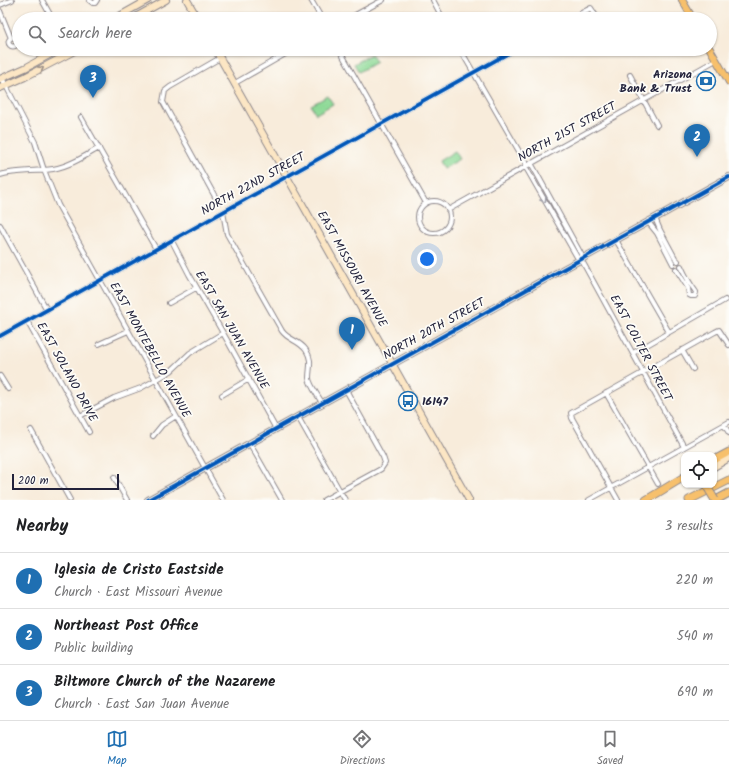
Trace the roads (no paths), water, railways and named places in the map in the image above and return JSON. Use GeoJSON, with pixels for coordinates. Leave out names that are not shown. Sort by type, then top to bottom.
{"type":"FeatureCollection","features":[{"type":"Feature","properties":{"kind":"highway"},"geometry":{"type":"LineString","coordinates":[[717,459],[729,453]]}},
{"type":"Feature","properties":{"kind":"highway"},"geometry":{"type":"LineString","coordinates":[[646,500],[681,479]]}},
{"type":"Feature","properties":{"kind":"highway"},"geometry":{"type":"LineString","coordinates":[[689,500],[729,480]]}},
{"type":"Feature","properties":{"kind":"highway"},"geometry":{"type":"LineString","coordinates":[[708,488],[715,500],[729,494]]}},
{"type":"Feature","properties":{"kind":"main road"},"geometry":{"type":"LineString","coordinates":[[682,0],[689,12]]}},
{"type":"Feature","properties":{"kind":"main road"},"geometry":{"type":"LineString","coordinates":[[714,56],[729,82]]}},
{"type":"Feature","properties":{"kind":"street"},"geometry":{"type":"LineString","coordinates":[[0,5],[12,0]]}},
{"type":"Feature","properties":{"kind":"street"},"geometry":{"type":"LineString","coordinates":[[42,0],[48,12]]}},
{"type":"Feature","properties":{"kind":"street"},"geometry":{"type":"LineString","coordinates":[[89,0],[93,3],[96,3],[97,0]]}},
{"type":"Feature","properties":{"kind":"street"},"geometry":{"type":"LineString","coordinates":[[127,12],[148,0]]}},
{"type":"Feature","properties":{"kind":"street"},"geometry":{"type":"LineString","coordinates":[[145,12],[166,0]]}},
{"type":"Feature","properties":{"kind":"street"},"geometry":{"type":"LineString","coordinates":[[187,0],[194,12]]}},
{"type":"Feature","properties":{"kind":"street"},"geometry":{"type":"LineString","coordinates":[[311,0],[318,12]]}},
{"type":"Feature","properties":{"kind":"street"},"geometry":{"type":"LineString","coordinates":[[361,12],[383,0]]}},
{"type":"Feature","properties":{"kind":"street"},"geometry":{"type":"LineString","coordinates":[[433,0],[439,12]]}},
{"type":"Feature","properties":{"kind":"street"},"geometry":{"type":"LineString","coordinates":[[583,12],[591,8],[594,12]]}},
{"type":"Feature","properties":{"kind":"street"},"geometry":{"type":"LineString","coordinates":[[0,10],[11,38]]}},
{"type":"Feature","properties":{"kind":"street"},"geometry":{"type":"LineString","coordinates":[[1,79],[47,56]]}},
{"type":"Feature","properties":{"kind":"street"},"geometry":{"type":"LineString","coordinates":[[3,87],[65,56]]}},
{"type":"Feature","properties":{"kind":"street"},"geometry":{"type":"LineString","coordinates":[[235,83],[282,56]]}},
{"type":"Feature","properties":{"kind":"street"},"geometry":{"type":"LineString","coordinates":[[343,56],[426,203]]}},
{"type":"Feature","properties":{"kind":"street","name":"EAST COLTER STREET"},"geometry":{"type":"LineString","coordinates":[[464,56],[581,254],[581,259],[684,447]]}},
{"type":"Feature","properties":{"kind":"street","name":"NORTH 22ND STREET"},"geometry":{"type":"LineString","coordinates":[[0,336],[503,56]]}},
{"type":"Feature","properties":{"kind":"street"},"geometry":{"type":"LineString","coordinates":[[218,202],[163,102],[165,91],[172,85],[220,58]]}},
{"type":"Feature","properties":{"kind":"street","name":"EAST MISSOURI AVENUE"},"geometry":{"type":"LineString","coordinates":[[220,58],[469,500]]}},
{"type":"Feature","properties":{"kind":"street","name":"NORTH 21ST STREET"},"geometry":{"type":"LineString","coordinates":[[448,210],[716,60]]}},
{"type":"Feature","properties":{"kind":"street"},"geometry":{"type":"LineString","coordinates":[[630,75],[657,125]]}},
{"type":"Feature","properties":{"kind":"street","name":"EAST MONTEBELLO AVENUE"},"geometry":{"type":"LineString","coordinates":[[1,79],[3,87],[36,142],[44,170],[58,205],[223,500]]}},
{"type":"Feature","properties":{"kind":"street"},"geometry":{"type":"LineString","coordinates":[[82,117],[156,249]]}},
{"type":"Feature","properties":{"kind":"street"},"geometry":{"type":"LineString","coordinates":[[0,175],[13,172],[57,168],[67,165],[99,148]]}},
{"type":"Feature","properties":{"kind":"street","name":"NORTH 20TH STREET"},"geometry":{"type":"LineString","coordinates":[[148,500],[729,177]]}},
{"type":"Feature","properties":{"kind":"street"},"geometry":{"type":"LineString","coordinates":[[431,201],[441,202],[448,210],[450,220],[448,225],[440,232],[430,232],[421,226],[418,216],[422,206],[426,203],[431,201]]}},
{"type":"Feature","properties":{"kind":"street"},"geometry":{"type":"LineString","coordinates":[[223,212],[227,234],[282,331],[286,336],[298,342],[308,353],[311,365],[309,380],[322,403]]}},
{"type":"Feature","properties":{"kind":"street"},"geometry":{"type":"LineString","coordinates":[[648,222],[657,233],[673,264],[673,267],[676,269],[688,288],[689,295],[695,296],[696,290],[691,286],[680,263],[675,258],[655,218]]}},
{"type":"Feature","properties":{"kind":"street","name":"EAST SOLANO DRIVE"},"geometry":{"type":"LineString","coordinates":[[0,225],[47,310]]}},
{"type":"Feature","properties":{"kind":"street"},"geometry":{"type":"LineString","coordinates":[[616,240],[669,332]]}},
{"type":"Feature","properties":{"kind":"street","name":"EAST SAN JUAN AVENUE"},"geometry":{"type":"LineString","coordinates":[[172,241],[196,288],[223,333],[276,429]]}},
{"type":"Feature","properties":{"kind":"street"},"geometry":{"type":"LineString","coordinates":[[673,264],[678,261]]}},
{"type":"Feature","properties":{"kind":"street"},"geometry":{"type":"LineString","coordinates":[[676,269],[679,269],[681,266]]}},
{"type":"Feature","properties":{"kind":"street"},"geometry":{"type":"LineString","coordinates":[[169,303],[196,288]]}},
{"type":"Feature","properties":{"kind":"street"},"geometry":{"type":"LineString","coordinates":[[633,353],[725,300]]}},
{"type":"Feature","properties":{"kind":"street","name":"EAST SOLANO DRIVE"},"geometry":{"type":"LineString","coordinates":[[27,321],[89,432]]}},
{"type":"Feature","properties":{"kind":"street"},"geometry":{"type":"LineString","coordinates":[[618,500],[572,418],[571,413],[719,330],[729,345]]}},
{"type":"Feature","properties":{"kind":"street"},"geometry":{"type":"LineString","coordinates":[[99,344],[128,331]]}},
{"type":"Feature","properties":{"kind":"street"},"geometry":{"type":"LineString","coordinates":[[80,416],[114,398],[142,388],[156,380],[171,371],[190,353],[223,333]]}},
{"type":"Feature","properties":{"kind":"street"},"geometry":{"type":"LineString","coordinates":[[682,350],[693,369]]}},
{"type":"Feature","properties":{"kind":"street"},"geometry":{"type":"LineString","coordinates":[[0,376],[8,389]]}},
{"type":"Feature","properties":{"kind":"street"},"geometry":{"type":"LineString","coordinates":[[222,395],[249,380]]}},
{"type":"Feature","properties":{"kind":"street"},"geometry":{"type":"LineString","coordinates":[[324,500],[381,469],[385,464],[383,457],[346,390]]}},
{"type":"Feature","properties":{"kind":"street"},"geometry":{"type":"LineString","coordinates":[[606,393],[658,484]]}},
{"type":"Feature","properties":{"kind":"street"},"geometry":{"type":"LineString","coordinates":[[153,436],[162,425],[176,416]]}},
{"type":"Feature","properties":{"kind":"street"},"geometry":{"type":"LineString","coordinates":[[298,417],[345,500]]}},
{"type":"Feature","properties":{"kind":"street"},"geometry":{"type":"LineString","coordinates":[[589,500],[729,422]]}},
{"type":"Feature","properties":{"kind":"street"},"geometry":{"type":"LineString","coordinates":[[724,425],[729,433]]}},
{"type":"Feature","properties":{"kind":"street"},"geometry":{"type":"LineString","coordinates":[[31,430],[70,500]]}},
{"type":"Feature","properties":{"kind":"street"},"geometry":{"type":"LineString","coordinates":[[250,444],[282,500]]}},
{"type":"Feature","properties":{"kind":"street"},"geometry":{"type":"LineString","coordinates":[[717,465],[729,458]]}},
{"type":"Feature","properties":{"kind":"street"},"geometry":{"type":"LineString","coordinates":[[114,477],[127,500]]}},
{"type":"Feature","properties":{"kind":"place","name":"Arizona Bank & Trust"},"geometry":{"type":"Point","coordinates":[706,81]}},
{"type":"Feature","properties":{"kind":"place","name":"Biltmore Church of the Nazarene"},"geometry":{"type":"Point","coordinates":[93,98]}},
{"type":"Feature","properties":{"kind":"place","name":"Northeast Post Office"},"geometry":{"type":"Point","coordinates":[697,157]}},
{"type":"Feature","properties":{"kind":"place","name":"Iglesia de Cristo Eastside"},"geometry":{"type":"Point","coordinates":[352,350]}},
{"type":"Feature","properties":{"kind":"place","name":"16147"},"geometry":{"type":"Point","coordinates":[408,401]}}]}
